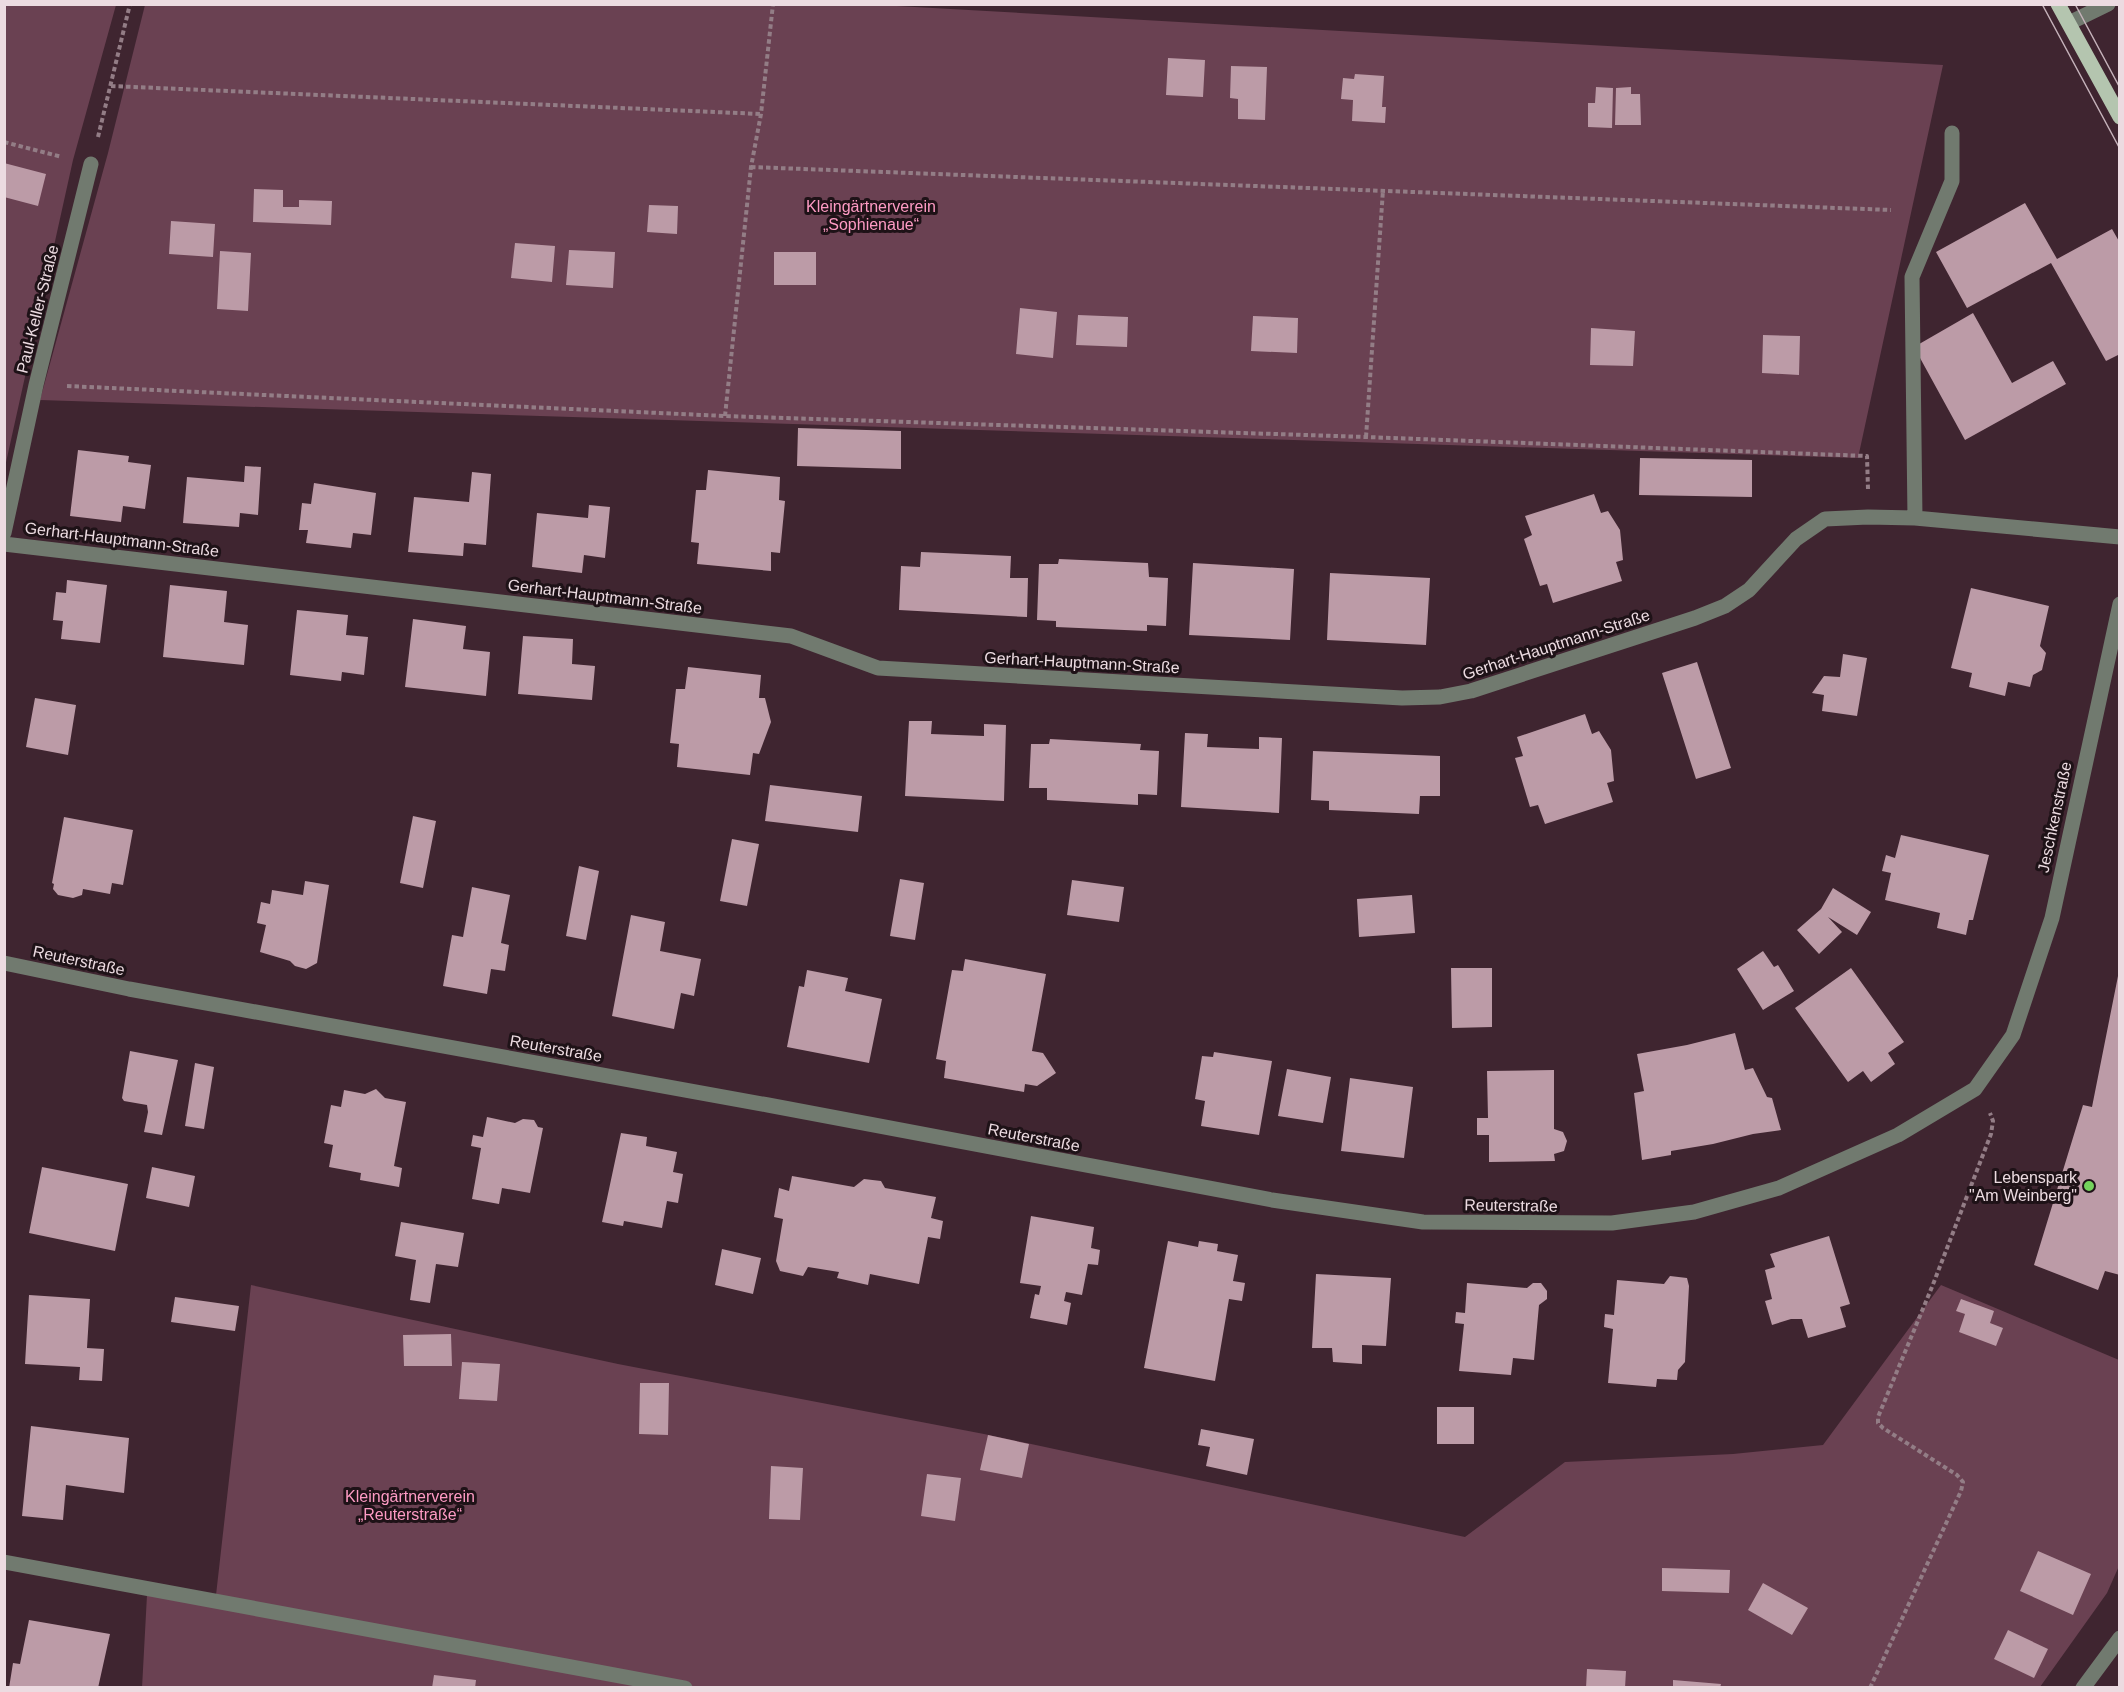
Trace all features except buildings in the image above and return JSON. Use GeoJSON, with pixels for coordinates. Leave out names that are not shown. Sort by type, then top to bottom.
{"type":"FeatureCollection","features":[{"type":"Feature","properties":{"kind":"main road"},"geometry":{"type":"LineString","coordinates":[[2058,4],[2120,117]]}},
{"type":"Feature","properties":{"kind":"street"},"geometry":{"type":"LineString","coordinates":[[2069,23],[2108,4]]}},
{"type":"Feature","properties":{"kind":"street"},"geometry":{"type":"LineString","coordinates":[[1915,518],[1912,277],[1952,180],[1952,133]]}},
{"type":"Feature","properties":{"kind":"street","name":"Paul-Keller-Straße"},"geometry":{"type":"LineString","coordinates":[[4,533],[36,385],[91,164]]}},
{"type":"Feature","properties":{"kind":"street","name":"Gerhart-Hauptmann-Straße"},"geometry":{"type":"LineString","coordinates":[[4,544],[791,636],[878,668],[1402,698],[1440,697],[1472,692],[1725,606],[1749,590],[1796,539],[1825,519],[1915,518],[2120,537]]}},
{"type":"Feature","properties":{"kind":"street","name":"Jeschkenstraße"},"geometry":{"type":"LineString","coordinates":[[2013,1035],[2052,918],[2089,737],[2120,604]]}},
{"type":"Feature","properties":{"kind":"street","name":"Reuterstraße"},"geometry":{"type":"LineString","coordinates":[[4,963],[129,989],[768,1105],[1272,1200],[1423,1222],[1612,1223],[1694,1212],[1779,1188],[1898,1135],[1975,1089],[2013,1035]]}},
{"type":"Feature","properties":{"kind":"street"},"geometry":{"type":"LineString","coordinates":[[4,1562],[685,1688]]}},
{"type":"Feature","properties":{"kind":"street"},"geometry":{"type":"LineString","coordinates":[[2083,1688],[2120,1638]]}},
{"type":"Feature","properties":{"kind":"path"},"geometry":{"type":"LineString","coordinates":[[4,142],[91,164],[130,4]]}},
{"type":"Feature","properties":{"kind":"path"},"geometry":{"type":"LineString","coordinates":[[724,416],[751,167],[761,114],[772,4]]}},
{"type":"Feature","properties":{"kind":"path"},"geometry":{"type":"LineString","coordinates":[[111,86],[761,114]]}},
{"type":"Feature","properties":{"kind":"path"},"geometry":{"type":"LineString","coordinates":[[751,167],[1891,210]]}},
{"type":"Feature","properties":{"kind":"path"},"geometry":{"type":"LineString","coordinates":[[1366,437],[1383,190]]}},
{"type":"Feature","properties":{"kind":"path"},"geometry":{"type":"LineString","coordinates":[[36,385],[724,416],[1867,456],[1868,517]]}},
{"type":"Feature","properties":{"kind":"path"},"geometry":{"type":"LineString","coordinates":[[1870,1688],[1961,1491],[1963,1482],[1957,1475],[1878,1423],[1878,1417],[1991,1134],[1993,1121],[1988,1108],[1975,1089]]}},
{"type":"Feature","properties":{"kind":"green space"},"geometry":{"type":"Polygon","coordinates":[[[5,5],[116,5],[73,160],[5,467],[5,5]]]}},
{"type":"Feature","properties":{"kind":"green space","name":"Kleingärtnerverein „Sophienaue“"},"geometry":{"type":"Polygon","coordinates":[[[145,5],[879,5],[1943,65],[1858,458],[40,400],[108,153],[145,5]]]}},
{"type":"Feature","properties":{"kind":"green space","name":"Kleingärtnerverein „Reuterstraße“"},"geometry":{"type":"Polygon","coordinates":[[[251,1285],[618,1364],[984,1434],[1465,1537],[1565,1462],[1733,1454],[1823,1445],[1941,1285],[2119,1360],[2119,1566],[2107,1593],[2040,1687],[142,1688],[147,1595],[215,1604],[251,1285]]]}},
{"type":"Feature","properties":{"kind":"tram line"},"geometry":{"type":"LineString","coordinates":[[2042,4],[2120,149]]}},
{"type":"Feature","properties":{"kind":"tram line"},"geometry":{"type":"LineString","coordinates":[[2075,4],[2120,88]]}},
{"type":"Feature","properties":{"kind":"place","name":"Lebenspark \"Am Weinberg\""},"geometry":{"type":"Point","coordinates":[2089,1186]}}]}
